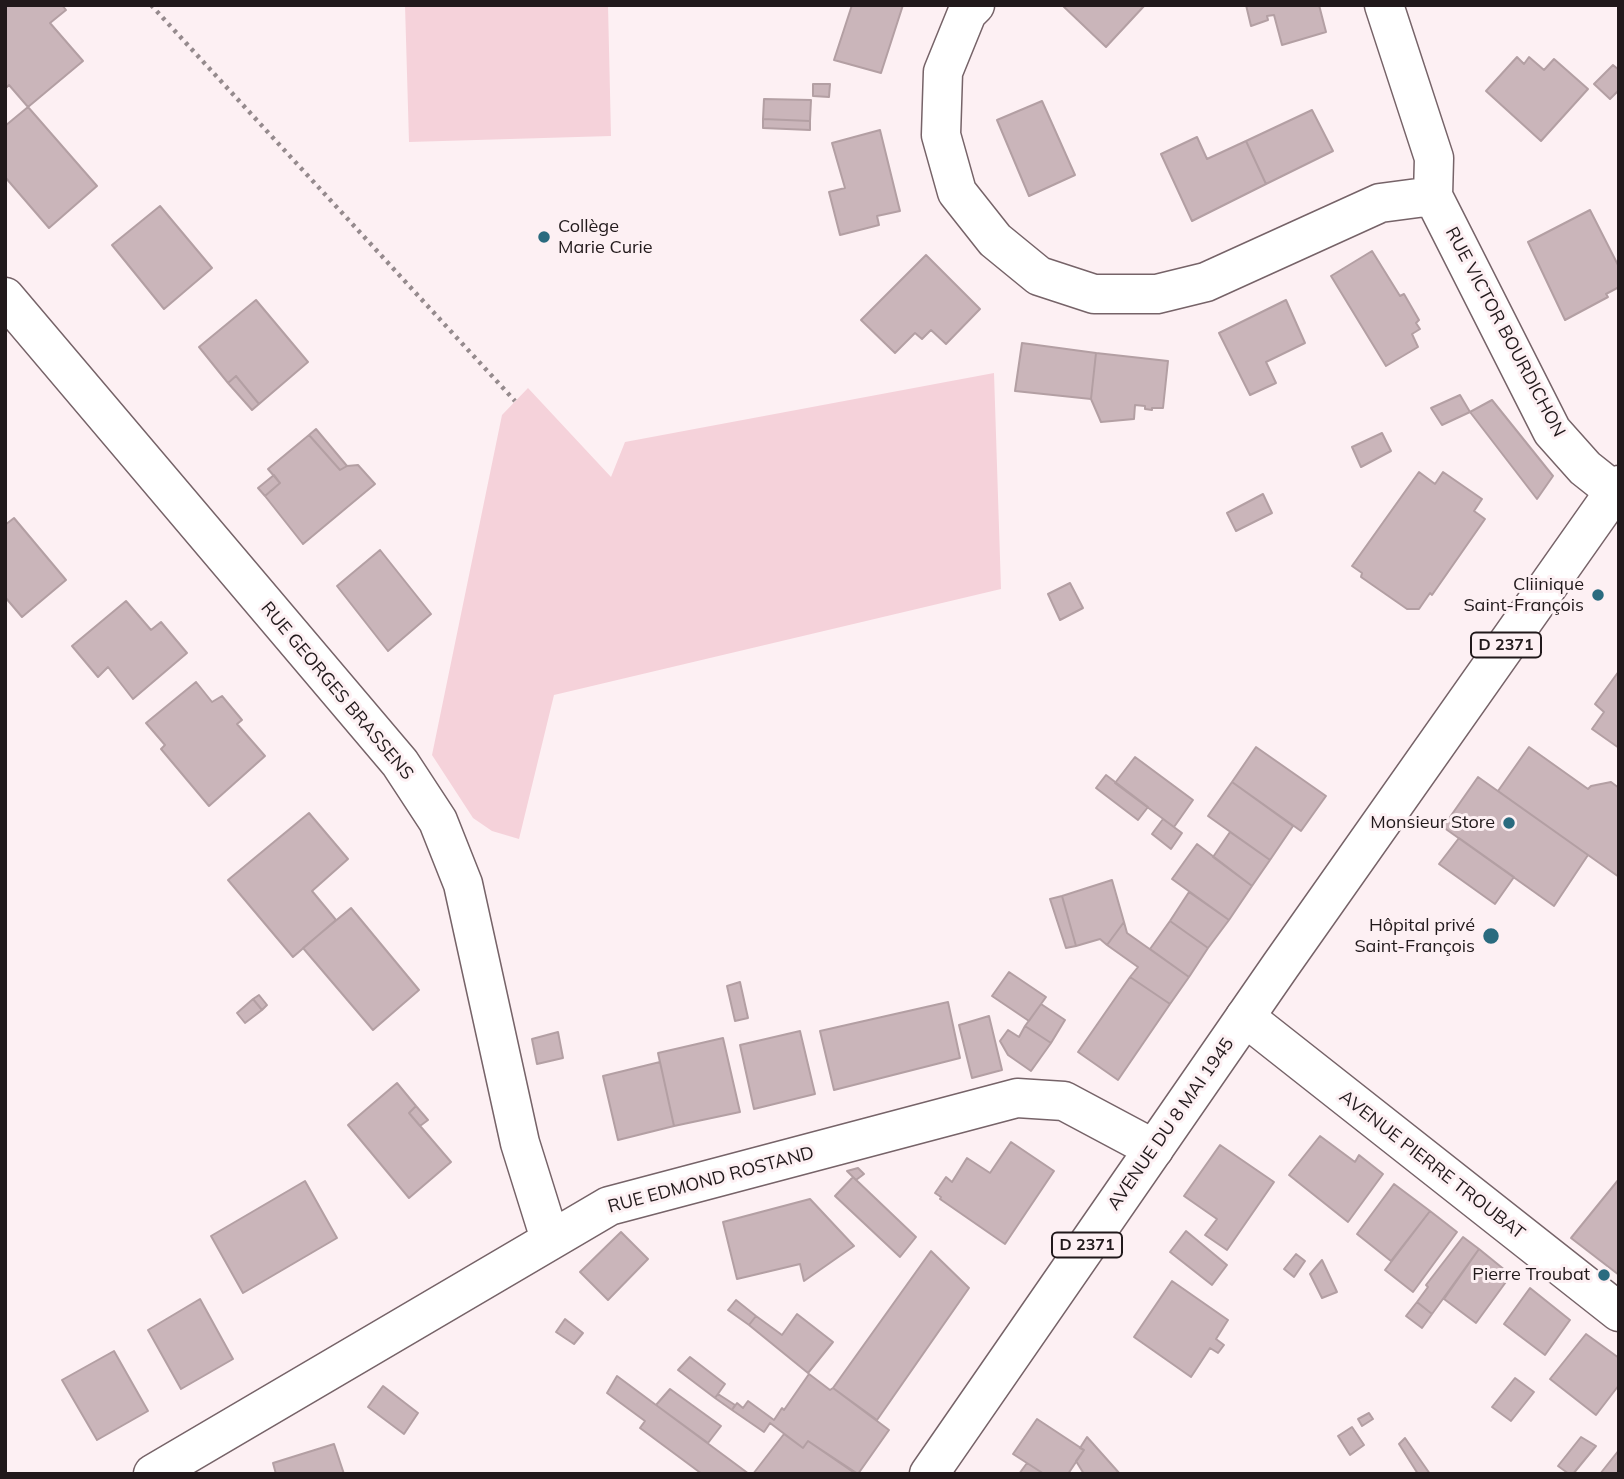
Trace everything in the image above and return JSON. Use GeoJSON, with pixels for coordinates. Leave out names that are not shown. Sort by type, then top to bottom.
{"type":"FeatureCollection","features":[{"type":"Feature","properties":{"kind":"street"},"geometry":{"type":"LineString","coordinates":[[975,5],[967,13],[943,72],[942,135],[957,192],[995,240],[1039,276],[1094,293],[1157,294],[1206,282],[1380,203],[1433,196]]}},
{"type":"Feature","properties":{"kind":"street","name":"RUE VICTOR BOURDICHON"},"geometry":{"type":"LineString","coordinates":[[1384,5],[1434,158],[1433,196],[1552,431],[1585,468],[1616,488]]}},
{"type":"Feature","properties":{"kind":"street","name":"RUE GEORGES BRASSENS"},"geometry":{"type":"LineString","coordinates":[[5,297],[400,763],[438,821],[463,884],[520,1143],[551,1239]]}},
{"type":"Feature","properties":{"kind":"street","name":"D 2371"},"geometry":{"type":"LineString","coordinates":[[1245,1017],[1616,488]]}},
{"type":"Feature","properties":{"kind":"street","name":"AVENUE DU 8 MAI 1945"},"geometry":{"type":"LineString","coordinates":[[929,1474],[1245,1017]]}},
{"type":"Feature","properties":{"kind":"street","name":"AVENUE PIERRE TROUBAT"},"geometry":{"type":"LineString","coordinates":[[1245,1017],[1619,1312]]}},
{"type":"Feature","properties":{"kind":"street","name":"RUE EDMOND ROSTAND"},"geometry":{"type":"LineString","coordinates":[[153,1474],[609,1206],[1017,1098],[1064,1101],[1154,1149]]}},
{"type":"Feature","properties":{"kind":"path"},"geometry":{"type":"LineString","coordinates":[[151,5],[515,401]]}},
{"type":"Feature","properties":{"kind":"shaded area"},"geometry":{"type":"Polygon","coordinates":[[[405,5],[608,5],[611,136],[409,142],[405,5]]]}},
{"type":"Feature","properties":{"kind":"shaded area"},"geometry":{"type":"Polygon","coordinates":[[[994,373],[1001,589],[554,695],[519,839],[492,831],[473,818],[432,755],[502,415],[528,388],[611,477],[625,442],[994,373]]]}},
{"type":"Feature","properties":{"kind":"building"},"geometry":{"type":"Polygon","coordinates":[[[5,5],[62,5],[66,10],[50,23],[83,61],[28,107],[9,85],[5,85],[5,5]]]}},
{"type":"Feature","properties":{"kind":"building"},"geometry":{"type":"Polygon","coordinates":[[[852,5],[903,5],[881,73],[834,60],[852,5]]]}},
{"type":"Feature","properties":{"kind":"building"},"geometry":{"type":"Polygon","coordinates":[[[1062,5],[1145,5],[1106,47],[1062,5]]]}},
{"type":"Feature","properties":{"kind":"building"},"geometry":{"type":"Polygon","coordinates":[[[1246,5],[1319,5],[1326,32],[1282,45],[1274,15],[1267,16],[1268,20],[1251,26],[1246,5]]]}},
{"type":"Feature","properties":{"kind":"building"},"geometry":{"type":"Polygon","coordinates":[[[1517,57],[1524,64],[1529,57],[1544,70],[1554,59],[1588,89],[1541,141],[1486,91],[1517,57]]]}},
{"type":"Feature","properties":{"kind":"building"},"geometry":{"type":"Polygon","coordinates":[[[1613,65],[1619,70],[1619,90],[1610,99],[1594,84],[1613,65]]]}},
{"type":"Feature","properties":{"kind":"building"},"geometry":{"type":"Polygon","coordinates":[[[813,84],[830,84],[829,97],[813,96],[813,84]]]}},
{"type":"Feature","properties":{"kind":"building"},"geometry":{"type":"Polygon","coordinates":[[[764,99],[811,100],[810,121],[763,119],[764,99]]]}},
{"type":"Feature","properties":{"kind":"building"},"geometry":{"type":"Polygon","coordinates":[[[1042,101],[1075,175],[1029,196],[997,120],[1042,101]]]}},
{"type":"Feature","properties":{"kind":"building"},"geometry":{"type":"Polygon","coordinates":[[[28,107],[97,186],[49,228],[5,177],[5,126],[28,107]]]}},
{"type":"Feature","properties":{"kind":"building"},"geometry":{"type":"Polygon","coordinates":[[[1312,110],[1333,151],[1266,184],[1246,141],[1312,110]]]}},
{"type":"Feature","properties":{"kind":"building"},"geometry":{"type":"Polygon","coordinates":[[[763,119],[810,121],[810,130],[763,128],[763,119]]]}},
{"type":"Feature","properties":{"kind":"building"},"geometry":{"type":"Polygon","coordinates":[[[880,130],[900,211],[877,216],[879,225],[840,235],[829,192],[845,188],[832,143],[880,130]]]}},
{"type":"Feature","properties":{"kind":"building"},"geometry":{"type":"Polygon","coordinates":[[[1197,137],[1207,159],[1246,141],[1266,184],[1192,221],[1161,154],[1197,137]]]}},
{"type":"Feature","properties":{"kind":"building"},"geometry":{"type":"Polygon","coordinates":[[[160,206],[212,268],[164,309],[112,245],[160,206]]]}},
{"type":"Feature","properties":{"kind":"building"},"geometry":{"type":"Polygon","coordinates":[[[1590,210],[1619,267],[1619,287],[1606,294],[1608,297],[1565,320],[1528,242],[1590,210]]]}},
{"type":"Feature","properties":{"kind":"building"},"geometry":{"type":"Polygon","coordinates":[[[1372,251],[1400,296],[1404,294],[1419,320],[1416,323],[1420,329],[1412,334],[1418,347],[1386,366],[1331,276],[1372,251]]]}},
{"type":"Feature","properties":{"kind":"building"},"geometry":{"type":"Polygon","coordinates":[[[926,255],[980,309],[946,344],[931,330],[922,339],[915,333],[895,353],[861,320],[926,255]]]}},
{"type":"Feature","properties":{"kind":"building"},"geometry":{"type":"Polygon","coordinates":[[[256,300],[308,362],[259,404],[236,376],[228,383],[199,347],[256,300]]]}},
{"type":"Feature","properties":{"kind":"building"},"geometry":{"type":"Polygon","coordinates":[[[1286,300],[1305,343],[1266,362],[1276,383],[1250,395],[1219,333],[1286,300]]]}},
{"type":"Feature","properties":{"kind":"building"},"geometry":{"type":"Polygon","coordinates":[[[1022,343],[1096,353],[1091,399],[1015,391],[1022,343]]]}},
{"type":"Feature","properties":{"kind":"building"},"geometry":{"type":"Polygon","coordinates":[[[1096,353],[1168,361],[1163,408],[1152,410],[1135,405],[1134,419],[1101,422],[1091,399],[1096,353]]]}},
{"type":"Feature","properties":{"kind":"building"},"geometry":{"type":"Polygon","coordinates":[[[236,376],[259,404],[252,410],[228,383],[236,376]]]}},
{"type":"Feature","properties":{"kind":"building"},"geometry":{"type":"Polygon","coordinates":[[[1460,395],[1470,412],[1442,425],[1431,408],[1460,395]]]}},
{"type":"Feature","properties":{"kind":"building"},"geometry":{"type":"Polygon","coordinates":[[[1492,400],[1553,476],[1537,499],[1470,412],[1492,400]]]}},
{"type":"Feature","properties":{"kind":"building"},"geometry":{"type":"Polygon","coordinates":[[[316,429],[347,466],[340,470],[309,435],[316,429]]]}},
{"type":"Feature","properties":{"kind":"building"},"geometry":{"type":"Polygon","coordinates":[[[1382,433],[1391,451],[1361,467],[1352,447],[1382,433]]]}},
{"type":"Feature","properties":{"kind":"building"},"geometry":{"type":"Polygon","coordinates":[[[309,435],[340,470],[358,465],[375,484],[303,544],[265,496],[280,483],[268,469],[309,435]]]}},
{"type":"Feature","properties":{"kind":"building"},"geometry":{"type":"Polygon","coordinates":[[[1419,472],[1435,484],[1443,472],[1482,499],[1474,511],[1485,519],[1432,595],[1430,593],[1419,609],[1407,609],[1361,577],[1362,573],[1352,566],[1419,472]]]}},
{"type":"Feature","properties":{"kind":"building"},"geometry":{"type":"Polygon","coordinates":[[[274,475],[280,483],[265,496],[258,488],[274,475]]]}},
{"type":"Feature","properties":{"kind":"building"},"geometry":{"type":"Polygon","coordinates":[[[1263,494],[1272,513],[1236,531],[1227,513],[1263,494]]]}},
{"type":"Feature","properties":{"kind":"building"},"geometry":{"type":"Polygon","coordinates":[[[14,518],[66,580],[22,617],[5,597],[5,525],[14,518]]]}},
{"type":"Feature","properties":{"kind":"building"},"geometry":{"type":"Polygon","coordinates":[[[380,550],[431,614],[388,651],[337,586],[380,550]]]}},
{"type":"Feature","properties":{"kind":"building"},"geometry":{"type":"Polygon","coordinates":[[[1070,583],[1083,608],[1060,620],[1048,594],[1070,583]]]}},
{"type":"Feature","properties":{"kind":"building"},"geometry":{"type":"Polygon","coordinates":[[[126,601],[151,630],[161,622],[187,653],[133,699],[108,667],[98,677],[72,646],[126,601]]]}},
{"type":"Feature","properties":{"kind":"building"},"geometry":{"type":"Polygon","coordinates":[[[1619,671],[1619,748],[1592,729],[1604,712],[1595,704],[1619,671]]]}},
{"type":"Feature","properties":{"kind":"building"},"geometry":{"type":"Polygon","coordinates":[[[196,682],[212,702],[222,696],[242,720],[237,724],[265,756],[209,806],[161,749],[165,745],[146,723],[196,682]]]}},
{"type":"Feature","properties":{"kind":"building"},"geometry":{"type":"Polygon","coordinates":[[[1256,747],[1326,796],[1301,831],[1232,782],[1256,747]]]}},
{"type":"Feature","properties":{"kind":"building"},"geometry":{"type":"Polygon","coordinates":[[[1529,747],[1588,789],[1611,782],[1619,788],[1619,877],[1498,791],[1529,747]]]}},
{"type":"Feature","properties":{"kind":"building"},"geometry":{"type":"Polygon","coordinates":[[[1135,757],[1193,800],[1174,827],[1115,783],[1135,757]]]}},
{"type":"Feature","properties":{"kind":"building"},"geometry":{"type":"Polygon","coordinates":[[[1106,775],[1148,807],[1138,820],[1096,788],[1106,775]]]}},
{"type":"Feature","properties":{"kind":"building"},"geometry":{"type":"Polygon","coordinates":[[[1478,777],[1588,855],[1554,906],[1443,827],[1478,777]]]}},
{"type":"Feature","properties":{"kind":"building"},"geometry":{"type":"Polygon","coordinates":[[[1232,782],[1293,826],[1270,860],[1208,816],[1232,782]]]}},
{"type":"Feature","properties":{"kind":"building"},"geometry":{"type":"Polygon","coordinates":[[[309,813],[348,859],[312,891],[336,920],[293,957],[228,880],[309,813]]]}},
{"type":"Feature","properties":{"kind":"building"},"geometry":{"type":"Polygon","coordinates":[[[1163,819],[1182,833],[1171,849],[1152,834],[1163,819]]]}},
{"type":"Feature","properties":{"kind":"building"},"geometry":{"type":"Polygon","coordinates":[[[1230,832],[1270,860],[1252,886],[1213,857],[1230,832]]]}},
{"type":"Feature","properties":{"kind":"building"},"geometry":{"type":"Polygon","coordinates":[[[1459,838],[1514,877],[1495,904],[1439,864],[1459,838]]]}},
{"type":"Feature","properties":{"kind":"building"},"geometry":{"type":"Polygon","coordinates":[[[1197,844],[1252,886],[1229,920],[1172,879],[1197,844]]]}},
{"type":"Feature","properties":{"kind":"building"},"geometry":{"type":"Polygon","coordinates":[[[1112,880],[1124,922],[1107,945],[1100,939],[1076,946],[1062,896],[1112,880]]]}},
{"type":"Feature","properties":{"kind":"building"},"geometry":{"type":"Polygon","coordinates":[[[1189,892],[1229,920],[1208,948],[1170,921],[1189,892]]]}},
{"type":"Feature","properties":{"kind":"building"},"geometry":{"type":"Polygon","coordinates":[[[1062,896],[1076,946],[1066,948],[1050,899],[1062,896]]]}},
{"type":"Feature","properties":{"kind":"building"},"geometry":{"type":"Polygon","coordinates":[[[351,908],[419,990],[373,1030],[303,948],[351,908]]]}},
{"type":"Feature","properties":{"kind":"building"},"geometry":{"type":"Polygon","coordinates":[[[1170,921],[1208,948],[1189,977],[1150,949],[1170,921]]]}},
{"type":"Feature","properties":{"kind":"building"},"geometry":{"type":"Polygon","coordinates":[[[1124,922],[1127,933],[1189,977],[1170,1004],[1130,977],[1138,967],[1107,945],[1124,922]]]}},
{"type":"Feature","properties":{"kind":"building"},"geometry":{"type":"Polygon","coordinates":[[[1009,972],[1046,997],[1029,1021],[992,996],[1009,972]]]}},
{"type":"Feature","properties":{"kind":"building"},"geometry":{"type":"Polygon","coordinates":[[[1130,977],[1170,1004],[1118,1080],[1078,1052],[1130,977]]]}},
{"type":"Feature","properties":{"kind":"building"},"geometry":{"type":"Polygon","coordinates":[[[740,982],[748,1018],[735,1021],[727,986],[740,982]]]}},
{"type":"Feature","properties":{"kind":"building"},"geometry":{"type":"Polygon","coordinates":[[[259,995],[267,1005],[262,1010],[253,999],[259,995]]]}},
{"type":"Feature","properties":{"kind":"building"},"geometry":{"type":"Polygon","coordinates":[[[253,999],[262,1010],[245,1023],[237,1013],[253,999]]]}},
{"type":"Feature","properties":{"kind":"building"},"geometry":{"type":"Polygon","coordinates":[[[948,1002],[960,1058],[834,1090],[820,1031],[948,1002]]]}},
{"type":"Feature","properties":{"kind":"building"},"geometry":{"type":"Polygon","coordinates":[[[1041,1004],[1065,1020],[1051,1043],[1025,1026],[1041,1004]]]}},
{"type":"Feature","properties":{"kind":"building"},"geometry":{"type":"Polygon","coordinates":[[[989,1016],[1002,1070],[972,1078],[959,1025],[989,1016]]]}},
{"type":"Feature","properties":{"kind":"building"},"geometry":{"type":"Polygon","coordinates":[[[1025,1026],[1051,1043],[1031,1071],[1008,1055],[1000,1041],[1008,1030],[1019,1037],[1025,1026]]]}},
{"type":"Feature","properties":{"kind":"building"},"geometry":{"type":"Polygon","coordinates":[[[800,1031],[815,1094],[754,1109],[740,1045],[800,1031]]]}},
{"type":"Feature","properties":{"kind":"building"},"geometry":{"type":"Polygon","coordinates":[[[558,1032],[563,1058],[537,1064],[532,1039],[558,1032]]]}},
{"type":"Feature","properties":{"kind":"building"},"geometry":{"type":"Polygon","coordinates":[[[723,1038],[740,1112],[674,1126],[658,1053],[723,1038]]]}},
{"type":"Feature","properties":{"kind":"building"},"geometry":{"type":"Polygon","coordinates":[[[660,1062],[674,1126],[618,1140],[603,1076],[660,1062]]]}},
{"type":"Feature","properties":{"kind":"building"},"geometry":{"type":"Polygon","coordinates":[[[397,1083],[416,1106],[409,1113],[451,1162],[409,1198],[348,1125],[397,1083]]]}},
{"type":"Feature","properties":{"kind":"building"},"geometry":{"type":"Polygon","coordinates":[[[416,1106],[428,1120],[420,1126],[409,1113],[416,1106]]]}},
{"type":"Feature","properties":{"kind":"building"},"geometry":{"type":"Polygon","coordinates":[[[1320,1136],[1355,1162],[1359,1155],[1383,1174],[1348,1222],[1289,1175],[1320,1136]]]}},
{"type":"Feature","properties":{"kind":"building"},"geometry":{"type":"Polygon","coordinates":[[[1011,1142],[1054,1171],[1005,1244],[935,1193],[946,1177],[952,1182],[967,1158],[990,1173],[1011,1142]]]}},
{"type":"Feature","properties":{"kind":"building"},"geometry":{"type":"Polygon","coordinates":[[[1220,1145],[1274,1182],[1227,1250],[1205,1235],[1217,1219],[1184,1196],[1220,1145]]]}},
{"type":"Feature","properties":{"kind":"building"},"geometry":{"type":"Polygon","coordinates":[[[858,1168],[864,1174],[856,1180],[847,1171],[858,1168]]]}},
{"type":"Feature","properties":{"kind":"building"},"geometry":{"type":"Polygon","coordinates":[[[853,1177],[916,1237],[900,1257],[835,1196],[853,1177]]]}},
{"type":"Feature","properties":{"kind":"building"},"geometry":{"type":"Polygon","coordinates":[[[1619,1179],[1619,1275],[1571,1238],[1619,1179]]]}},
{"type":"Feature","properties":{"kind":"building"},"geometry":{"type":"Polygon","coordinates":[[[305,1181],[337,1238],[243,1293],[211,1236],[305,1181]]]}},
{"type":"Feature","properties":{"kind":"building"},"geometry":{"type":"Polygon","coordinates":[[[1394,1184],[1430,1211],[1391,1261],[1357,1234],[1394,1184]]]}},
{"type":"Feature","properties":{"kind":"building"},"geometry":{"type":"Polygon","coordinates":[[[810,1199],[854,1246],[804,1281],[800,1264],[737,1279],[723,1222],[810,1199]]]}},
{"type":"Feature","properties":{"kind":"building"},"geometry":{"type":"Polygon","coordinates":[[[1430,1211],[1457,1232],[1413,1292],[1385,1270],[1430,1211]]]}},
{"type":"Feature","properties":{"kind":"building"},"geometry":{"type":"Polygon","coordinates":[[[1186,1231],[1227,1265],[1212,1285],[1170,1252],[1186,1231]]]}},
{"type":"Feature","properties":{"kind":"building"},"geometry":{"type":"Polygon","coordinates":[[[621,1232],[648,1259],[608,1300],[580,1272],[621,1232]]]}},
{"type":"Feature","properties":{"kind":"building"},"geometry":{"type":"Polygon","coordinates":[[[1463,1237],[1479,1249],[1432,1314],[1417,1302],[1428,1287],[1426,1285],[1463,1237]]]}},
{"type":"Feature","properties":{"kind":"building"},"geometry":{"type":"Polygon","coordinates":[[[1479,1249],[1511,1275],[1476,1323],[1444,1299],[1479,1249]]]}},
{"type":"Feature","properties":{"kind":"building"},"geometry":{"type":"Polygon","coordinates":[[[931,1251],[969,1288],[877,1420],[833,1388],[931,1251]]]}},
{"type":"Feature","properties":{"kind":"building"},"geometry":{"type":"Polygon","coordinates":[[[1296,1254],[1305,1261],[1294,1277],[1284,1269],[1296,1254]]]}},
{"type":"Feature","properties":{"kind":"building"},"geometry":{"type":"Polygon","coordinates":[[[1322,1260],[1337,1292],[1322,1298],[1310,1274],[1322,1260]]]}},
{"type":"Feature","properties":{"kind":"building"},"geometry":{"type":"Polygon","coordinates":[[[1172,1281],[1228,1320],[1216,1339],[1224,1345],[1218,1353],[1210,1348],[1191,1377],[1134,1337],[1172,1281]]]}},
{"type":"Feature","properties":{"kind":"building"},"geometry":{"type":"Polygon","coordinates":[[[1530,1288],[1570,1320],[1545,1355],[1504,1324],[1530,1288]]]}},
{"type":"Feature","properties":{"kind":"building"},"geometry":{"type":"Polygon","coordinates":[[[200,1299],[233,1359],[181,1389],[148,1330],[200,1299]]]}},
{"type":"Feature","properties":{"kind":"building"},"geometry":{"type":"Polygon","coordinates":[[[736,1300],[756,1316],[749,1325],[728,1310],[736,1300]]]}},
{"type":"Feature","properties":{"kind":"building"},"geometry":{"type":"Polygon","coordinates":[[[1417,1302],[1432,1314],[1422,1328],[1406,1316],[1417,1302]]]}},
{"type":"Feature","properties":{"kind":"building"},"geometry":{"type":"Polygon","coordinates":[[[797,1314],[833,1342],[808,1373],[749,1325],[756,1316],[782,1335],[797,1314]]]}},
{"type":"Feature","properties":{"kind":"building"},"geometry":{"type":"Polygon","coordinates":[[[565,1319],[583,1333],[574,1344],[556,1332],[565,1319]]]}},
{"type":"Feature","properties":{"kind":"building"},"geometry":{"type":"Polygon","coordinates":[[[1586,1334],[1619,1358],[1619,1385],[1596,1415],[1550,1379],[1586,1334]]]}},
{"type":"Feature","properties":{"kind":"building"},"geometry":{"type":"Polygon","coordinates":[[[114,1351],[148,1411],[97,1440],[62,1380],[114,1351]]]}},
{"type":"Feature","properties":{"kind":"building"},"geometry":{"type":"Polygon","coordinates":[[[690,1357],[725,1384],[715,1398],[678,1370],[690,1357]]]}},
{"type":"Feature","properties":{"kind":"building"},"geometry":{"type":"Polygon","coordinates":[[[809,1374],[830,1390],[833,1388],[889,1430],[858,1474],[808,1441],[803,1448],[770,1423],[764,1432],[732,1410],[737,1403],[743,1408],[748,1401],[774,1420],[809,1374]]]}},
{"type":"Feature","properties":{"kind":"building"},"geometry":{"type":"Polygon","coordinates":[[[617,1376],[749,1474],[702,1474],[640,1428],[645,1421],[607,1393],[617,1376]]]}},
{"type":"Feature","properties":{"kind":"building"},"geometry":{"type":"Polygon","coordinates":[[[1515,1378],[1534,1392],[1511,1421],[1492,1407],[1515,1378]]]}},
{"type":"Feature","properties":{"kind":"building"},"geometry":{"type":"Polygon","coordinates":[[[383,1386],[418,1413],[404,1434],[368,1407],[383,1386]]]}},
{"type":"Feature","properties":{"kind":"building"},"geometry":{"type":"Polygon","coordinates":[[[670,1389],[721,1426],[708,1443],[656,1405],[670,1389]]]}},
{"type":"Feature","properties":{"kind":"building"},"geometry":{"type":"Polygon","coordinates":[[[718,1394],[735,1405],[732,1410],[715,1398],[718,1394]]]}},
{"type":"Feature","properties":{"kind":"building"},"geometry":{"type":"Polygon","coordinates":[[[1369,1413],[1373,1419],[1362,1426],[1358,1419],[1369,1413]]]}},
{"type":"Feature","properties":{"kind":"building"},"geometry":{"type":"Polygon","coordinates":[[[1037,1419],[1084,1450],[1068,1474],[1044,1474],[1013,1454],[1037,1419]]]}},
{"type":"Feature","properties":{"kind":"building"},"geometry":{"type":"Polygon","coordinates":[[[1352,1427],[1364,1445],[1350,1455],[1338,1436],[1352,1427]]]}},
{"type":"Feature","properties":{"kind":"building"},"geometry":{"type":"Polygon","coordinates":[[[784,1434],[803,1448],[808,1441],[856,1474],[753,1474],[784,1434]]]}},
{"type":"Feature","properties":{"kind":"building"},"geometry":{"type":"Polygon","coordinates":[[[1087,1437],[1120,1474],[1084,1474],[1076,1461],[1084,1450],[1080,1448],[1087,1437]]]}},
{"type":"Feature","properties":{"kind":"building"},"geometry":{"type":"Polygon","coordinates":[[[1581,1437],[1596,1446],[1573,1474],[1569,1474],[1558,1466],[1581,1437]]]}},
{"type":"Feature","properties":{"kind":"building"},"geometry":{"type":"Polygon","coordinates":[[[1405,1438],[1430,1474],[1418,1474],[1399,1444],[1405,1438]]]}},
{"type":"Feature","properties":{"kind":"building"},"geometry":{"type":"Polygon","coordinates":[[[334,1444],[344,1474],[276,1474],[273,1463],[334,1444]]]}},
{"type":"Feature","properties":{"kind":"building"},"geometry":{"type":"Polygon","coordinates":[[[1619,1450],[1619,1474],[1600,1474],[1619,1450]]]}},
{"type":"Feature","properties":{"kind":"building"},"geometry":{"type":"Polygon","coordinates":[[[1027,1463],[1044,1474],[1019,1474],[1027,1463]]]}},
{"type":"Feature","properties":{"kind":"place","name":"Collège Marie Curie"},"geometry":{"type":"Point","coordinates":[544,237]}},
{"type":"Feature","properties":{"kind":"place","name":"Cliinique Saint-François"},"geometry":{"type":"Point","coordinates":[1598,595]}},
{"type":"Feature","properties":{"kind":"place","name":"Monsieur Store"},"geometry":{"type":"Point","coordinates":[1509,823]}},
{"type":"Feature","properties":{"kind":"place","name":"Hôpital privé Saint-François"},"geometry":{"type":"Point","coordinates":[1491,936]}},
{"type":"Feature","properties":{"kind":"place","name":"Pierre Troubat"},"geometry":{"type":"Point","coordinates":[1604,1275]}}]}
